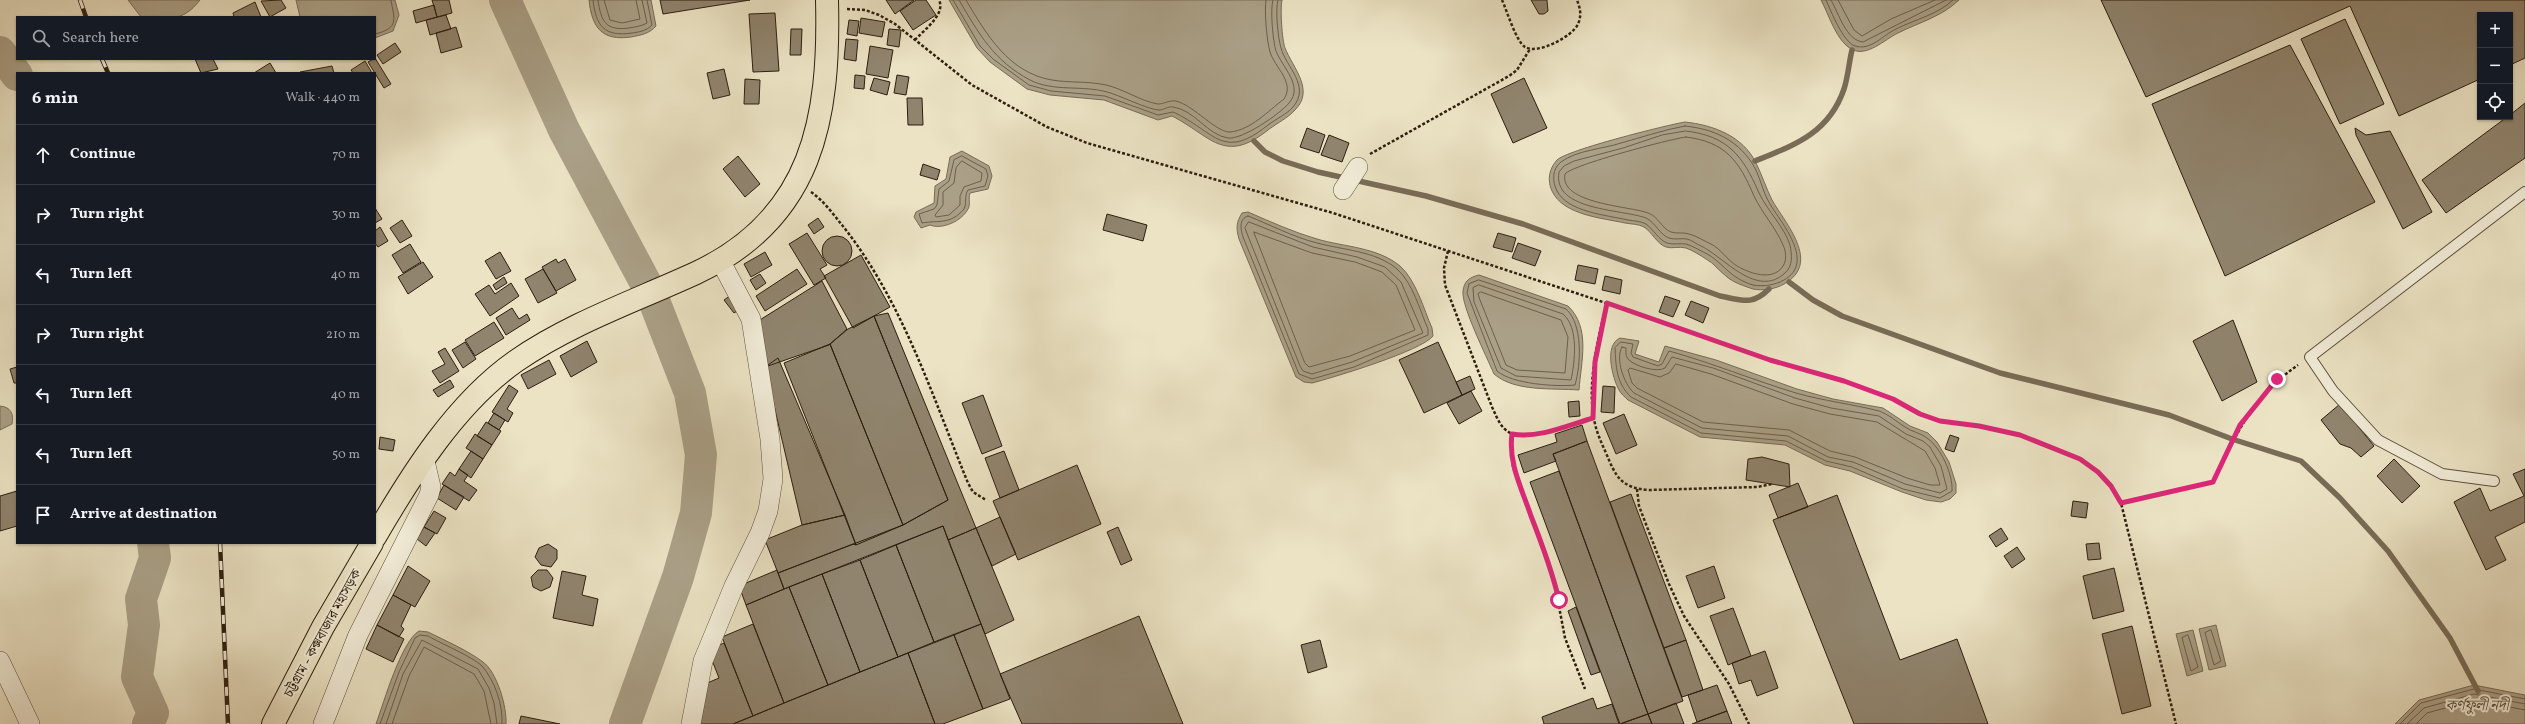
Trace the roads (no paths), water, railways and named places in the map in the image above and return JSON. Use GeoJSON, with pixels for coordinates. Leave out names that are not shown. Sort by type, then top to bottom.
{"type":"FeatureCollection","features":[{"type":"Feature","properties":{"kind":"highway"},"geometry":{"type":"LineString","coordinates":[[376,535],[424,457],[498,375],[538,347],[607,312],[697,273],[720,260],[754,236],[769,222],[798,182],[809,159],[822,101],[827,4]]}},
{"type":"Feature","properties":{"kind":"highway","name":"চট্টগ্রাম - কক্সবাজার মহাসড়ক"},"geometry":{"type":"LineString","coordinates":[[273,724],[323,627],[371,544]]}},
{"type":"Feature","properties":{"kind":"street"},"geometry":{"type":"LineString","coordinates":[[1343,190],[1358,167]]}},
{"type":"Feature","properties":{"kind":"street"},"geometry":{"type":"LineString","coordinates":[[691,724],[703,661],[734,586],[766,518],[773,478],[770,439],[751,319],[720,260]]}},
{"type":"Feature","properties":{"kind":"street"},"geometry":{"type":"LineString","coordinates":[[323,724],[358,635],[429,495],[431,487],[424,457]]}},
{"type":"Feature","properties":{"kind":"street"},"geometry":{"type":"LineString","coordinates":[[0,661],[30,724]]}},
{"type":"Feature","properties":{"kind":"lane"},"geometry":{"type":"LineString","coordinates":[[2494,481],[2442,474],[2378,440],[2333,391],[2310,357],[2525,192]]}},
{"type":"Feature","properties":{"kind":"water"},"geometry":{"type":"Polygon","coordinates":[[[128,0],[200,0],[187,13],[180,16],[140,16],[128,0]]]}},
{"type":"Feature","properties":{"kind":"water"},"geometry":{"type":"Polygon","coordinates":[[[296,0],[395,0],[399,15],[393,31],[376,38],[376,16],[300,16],[296,0]]]}},
{"type":"Feature","properties":{"kind":"water"},"geometry":{"type":"Polygon","coordinates":[[[589,0],[651,0],[656,26],[641,35],[621,38],[613,37],[600,30],[596,25],[590,10],[589,0]]]}},
{"type":"Feature","properties":{"kind":"water"},"geometry":{"type":"Polygon","coordinates":[[[949,0],[1282,0],[1281,17],[1284,44],[1303,87],[1303,95],[1301,102],[1292,113],[1253,140],[1240,145],[1229,146],[1218,144],[1172,116],[1158,120],[1104,100],[1050,95],[1027,89],[990,62],[977,48],[949,0]]]}},
{"type":"Feature","properties":{"kind":"water"},"geometry":{"type":"Polygon","coordinates":[[[1821,0],[1959,0],[1938,15],[1898,33],[1876,47],[1863,51],[1857,51],[1851,49],[1841,40],[1833,27],[1821,0]]]}},
{"type":"Feature","properties":{"kind":"water"},"geometry":{"type":"Polygon","coordinates":[[[1685,122],[1716,129],[1735,139],[1750,154],[1756,163],[1772,200],[1792,231],[1800,254],[1800,265],[1795,275],[1781,286],[1761,290],[1753,289],[1735,282],[1699,254],[1683,247],[1666,247],[1657,241],[1647,229],[1642,226],[1595,217],[1574,210],[1557,199],[1550,187],[1549,179],[1554,163],[1565,156],[1618,138],[1685,122]]]}},
{"type":"Feature","properties":{"kind":"water"},"geometry":{"type":"Polygon","coordinates":[[[962,151],[989,166],[992,176],[988,189],[970,193],[968,209],[957,221],[946,225],[930,225],[921,228],[914,217],[916,212],[934,203],[935,186],[946,179],[950,157],[962,151]]]}},
{"type":"Feature","properties":{"kind":"water"},"geometry":{"type":"Polygon","coordinates":[[[1248,212],[1282,227],[1308,236],[1327,242],[1371,251],[1400,266],[1411,279],[1415,287],[1432,328],[1433,336],[1425,342],[1396,356],[1339,375],[1312,383],[1304,382],[1296,377],[1239,239],[1237,229],[1239,220],[1242,213],[1248,212]]]}},
{"type":"Feature","properties":{"kind":"water"},"geometry":{"type":"Polygon","coordinates":[[[1479,275],[1568,306],[1580,324],[1582,335],[1583,346],[1579,390],[1534,388],[1512,384],[1494,374],[1475,332],[1463,298],[1463,291],[1466,282],[1470,278],[1479,275]]]}},
{"type":"Feature","properties":{"kind":"water"},"geometry":{"type":"Polygon","coordinates":[[[1620,338],[1639,341],[1635,354],[1659,362],[1665,346],[1716,360],[1797,389],[1833,399],[1883,408],[1910,426],[1928,433],[1937,442],[1949,462],[1956,484],[1956,493],[1950,499],[1941,502],[1926,500],[1850,471],[1825,465],[1785,445],[1700,437],[1628,400],[1621,393],[1616,384],[1611,362],[1612,347],[1620,338]]]}},
{"type":"Feature","properties":{"kind":"water"},"geometry":{"type":"Polygon","coordinates":[[[0,406],[9,409],[13,417],[12,424],[0,430],[0,406]]]}},
{"type":"Feature","properties":{"kind":"water"},"geometry":{"type":"Polygon","coordinates":[[[2216,625],[2226,666],[2209,670],[2199,629],[2216,625]]]}},
{"type":"Feature","properties":{"kind":"water"},"geometry":{"type":"Polygon","coordinates":[[[2193,630],[2203,671],[2187,676],[2176,634],[2193,630]]]}},
{"type":"Feature","properties":{"kind":"water"},"geometry":{"type":"Polygon","coordinates":[[[419,631],[428,632],[456,646],[477,658],[488,667],[500,690],[505,709],[506,724],[376,724],[388,688],[400,659],[412,637],[419,631]]]}},
{"type":"Feature","properties":{"kind":"water","name":"কর্ণফুলী নদী"},"geometry":{"type":"Polygon","coordinates":[[[2474,685],[2525,695],[2525,724],[2395,724],[2419,700],[2474,685]]]}},
{"type":"Feature","properties":{"kind":"waterway"},"geometry":{"type":"LineString","coordinates":[[505,0],[564,130],[651,293],[690,393],[701,455],[696,513],[678,577],[625,724]]}},
{"type":"Feature","properties":{"kind":"waterway"},"geometry":{"type":"LineString","coordinates":[[1755,161],[1797,143],[1809,136],[1829,117],[1838,104],[1844,89],[1852,50]]}},
{"type":"Feature","properties":{"kind":"waterway"},"geometry":{"type":"LineString","coordinates":[[0,52],[16,74]]}},
{"type":"Feature","properties":{"kind":"waterway"},"geometry":{"type":"LineString","coordinates":[[1254,141],[1265,152],[1283,161],[1318,172],[1426,196],[1523,224],[1720,296],[1741,300],[1752,300],[1769,289]]}},
{"type":"Feature","properties":{"kind":"waterway"},"geometry":{"type":"LineString","coordinates":[[1789,282],[1813,300],[1842,316],[2000,373],[2169,415],[2232,439],[2301,461],[2340,498],[2388,551],[2450,638],[2478,691]]}},
{"type":"Feature","properties":{"kind":"waterway"},"geometry":{"type":"LineString","coordinates":[[148,724],[153,713],[137,677],[144,625],[141,599],[155,558],[153,544]]}},
{"type":"Feature","properties":{"kind":"railway"},"geometry":{"type":"LineString","coordinates":[[80,0],[86,16]]}},
{"type":"Feature","properties":{"kind":"railway"},"geometry":{"type":"LineString","coordinates":[[102,60],[108,72]]}},
{"type":"Feature","properties":{"kind":"railway"},"geometry":{"type":"LineString","coordinates":[[220,544],[228,724]]}}]}
